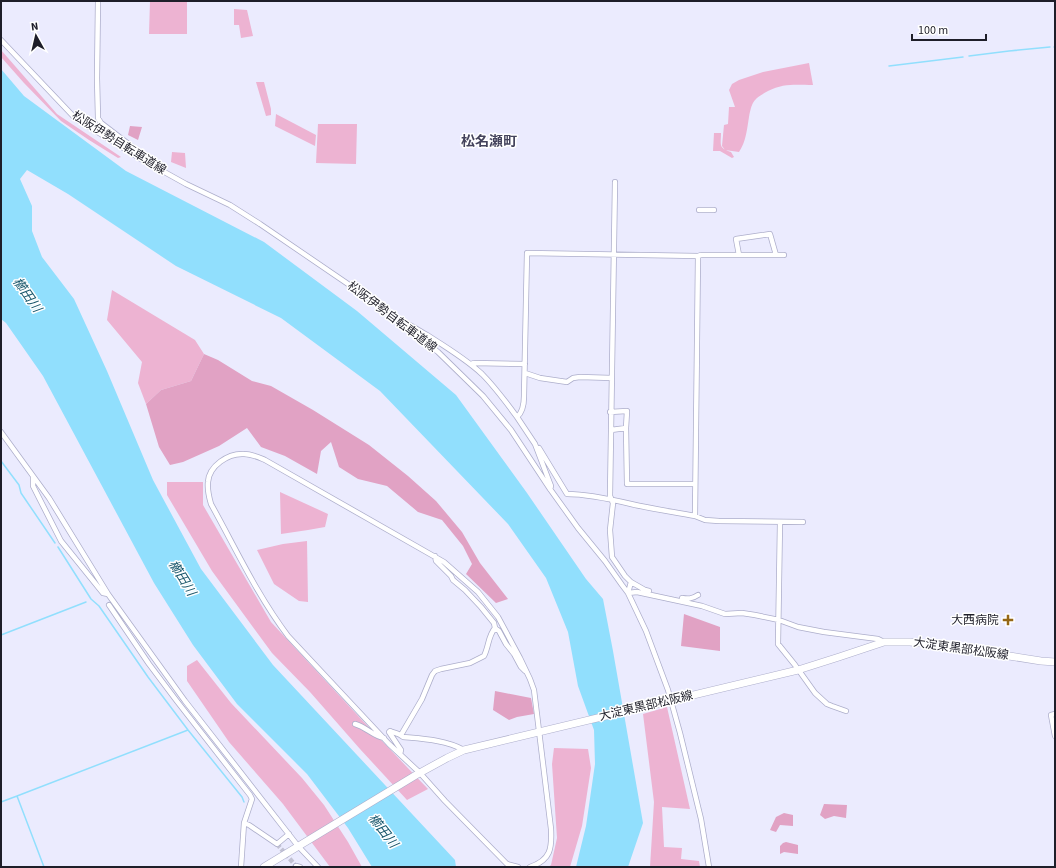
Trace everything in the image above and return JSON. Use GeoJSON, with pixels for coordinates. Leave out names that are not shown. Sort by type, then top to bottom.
{"type":"FeatureCollection","features":[{"type":"Feature","properties":{"kind":"main road","name":"大淀東黒部松阪線"},"geometry":{"type":"LineString","coordinates":[[264,867],[418,774],[464,750],[798,670],[839,658],[884,642],[910,642],[939,645],[1055,662]]}},
{"type":"Feature","properties":{"kind":"street"},"geometry":{"type":"LineString","coordinates":[[98,1],[98,118],[101,123],[135,149],[141,159]]}},
{"type":"Feature","properties":{"kind":"street","name":"松阪伊勢自転車道線"},"geometry":{"type":"LineString","coordinates":[[1,40],[75,118],[141,159],[186,184],[230,205],[260,224],[370,299],[402,323],[438,352],[483,396],[514,435],[550,489],[578,528],[605,561],[628,594],[646,631],[669,701],[699,810],[709,867]]}},
{"type":"Feature","properties":{"kind":"street"},"geometry":{"type":"LineString","coordinates":[[615,182],[612,378],[610,412],[610,496],[612,503],[610,530],[612,557],[631,582],[645,590],[676,597],[677,600]]}},
{"type":"Feature","properties":{"kind":"street"},"geometry":{"type":"LineString","coordinates":[[699,210],[714,210]]}},
{"type":"Feature","properties":{"kind":"street"},"geometry":{"type":"LineString","coordinates":[[739,255],[736,239],[770,234],[776,255]]}},
{"type":"Feature","properties":{"kind":"street"},"geometry":{"type":"LineString","coordinates":[[518,416],[520,415],[523,406],[528,253],[698,256],[784,255]]}},
{"type":"Feature","properties":{"kind":"street"},"geometry":{"type":"LineString","coordinates":[[695,516],[698,256]]}},
{"type":"Feature","properties":{"kind":"street"},"geometry":{"type":"LineString","coordinates":[[402,323],[408,324],[459,355],[483,375],[518,416],[534,444],[551,486],[550,489]]}},
{"type":"Feature","properties":{"kind":"street"},"geometry":{"type":"LineString","coordinates":[[471,364],[525,364]]}},
{"type":"Feature","properties":{"kind":"street"},"geometry":{"type":"LineString","coordinates":[[525,373],[540,378],[567,382],[573,378],[580,377],[612,378]]}},
{"type":"Feature","properties":{"kind":"street"},"geometry":{"type":"LineString","coordinates":[[610,412],[627,411],[627,484],[695,484]]}},
{"type":"Feature","properties":{"kind":"street"},"geometry":{"type":"LineString","coordinates":[[611,430],[626,428]]}},
{"type":"Feature","properties":{"kind":"street"},"geometry":{"type":"LineString","coordinates":[[1,432],[49,498],[108,594],[185,701],[289,834],[318,867]]}},
{"type":"Feature","properties":{"kind":"street"},"geometry":{"type":"LineString","coordinates":[[534,444],[538,446],[566,494],[578,494],[611,499],[695,516],[705,520],[803,522]]}},
{"type":"Feature","properties":{"kind":"street"},"geometry":{"type":"LineString","coordinates":[[518,867],[507,864],[418,774],[288,636],[276,620],[255,586],[211,504],[208,494],[208,481],[211,472],[222,460],[237,454],[254,455],[434,556],[444,562],[478,592],[498,617],[528,673],[534,690],[541,732],[551,829],[551,843],[547,856],[540,863],[530,867]]}},
{"type":"Feature","properties":{"kind":"street"},"geometry":{"type":"LineString","coordinates":[[33,477],[33,486],[61,541],[103,593],[108,594]]}},
{"type":"Feature","properties":{"kind":"street"},"geometry":{"type":"LineString","coordinates":[[780,522],[778,644],[815,692],[827,704],[846,711]]}},
{"type":"Feature","properties":{"kind":"street"},"geometry":{"type":"LineString","coordinates":[[434,556],[436,561],[451,576],[452,580],[465,590],[494,623],[495,628],[499,631],[506,644],[528,673]]}},
{"type":"Feature","properties":{"kind":"street"},"geometry":{"type":"LineString","coordinates":[[631,582],[628,594],[637,592],[702,606],[725,614],[755,615],[779,620],[798,627],[873,638],[884,642]]}},
{"type":"Feature","properties":{"kind":"street"},"geometry":{"type":"LineString","coordinates":[[677,600],[681,598],[690,599],[698,595]]}},
{"type":"Feature","properties":{"kind":"street"},"geometry":{"type":"LineString","coordinates":[[109,605],[149,664],[250,795],[252,799],[244,823],[240,867]]}},
{"type":"Feature","properties":{"kind":"street"},"geometry":{"type":"LineString","coordinates":[[401,735],[422,699],[435,671],[470,663],[484,656],[489,638],[495,628]]}},
{"type":"Feature","properties":{"kind":"street"},"geometry":{"type":"LineString","coordinates":[[1055,714],[1051,715],[1055,736]]}},
{"type":"Feature","properties":{"kind":"street"},"geometry":{"type":"LineString","coordinates":[[355,724],[361,726],[378,737],[384,738]]}},
{"type":"Feature","properties":{"kind":"street"},"geometry":{"type":"LineString","coordinates":[[400,754],[401,750],[389,732],[390,731],[403,737],[437,741],[464,750]]}},
{"type":"Feature","properties":{"kind":"street"},"geometry":{"type":"LineString","coordinates":[[244,823],[276,844],[289,834]]}},
{"type":"Feature","properties":{"kind":"street"},"geometry":{"type":"LineString","coordinates":[[296,867],[300,867]]}},
{"type":"Feature","properties":{"kind":"shaded area"},"geometry":{"type":"Polygon","coordinates":[[[150,1],[187,1],[187,34],[149,34],[150,1]]]}},
{"type":"Feature","properties":{"kind":"shaded area"},"geometry":{"type":"Polygon","coordinates":[[[234,9],[247,10],[253,36],[241,38],[239,25],[234,25],[234,9]]]}},
{"type":"Feature","properties":{"kind":"shaded area"},"geometry":{"type":"Polygon","coordinates":[[[1,50],[57,114],[121,157],[118,158],[61,121],[1,57],[1,50]]]}},
{"type":"Feature","properties":{"kind":"shaded area"},"geometry":{"type":"Polygon","coordinates":[[[809,63],[813,85],[790,85],[774,88],[760,96],[754,101],[751,107],[745,140],[739,152],[725,150],[722,146],[724,125],[728,124],[729,107],[735,107],[729,90],[732,84],[739,80],[763,72],[809,63]]]}},
{"type":"Feature","properties":{"kind":"shaded area"},"geometry":{"type":"Polygon","coordinates":[[[256,82],[264,82],[271,109],[271,115],[266,116],[256,82]]]}},
{"type":"Feature","properties":{"kind":"shaded area"},"geometry":{"type":"Polygon","coordinates":[[[276,114],[316,135],[315,146],[275,126],[276,114]]]}},
{"type":"Feature","properties":{"kind":"shaded area"},"geometry":{"type":"Polygon","coordinates":[[[318,124],[357,124],[356,164],[316,163],[318,124]]]}},
{"type":"Feature","properties":{"kind":"shaded area"},"geometry":{"type":"Polygon","coordinates":[[[130,126],[142,127],[138,140],[128,135],[130,126]]]}},
{"type":"Feature","properties":{"kind":"shaded area"},"geometry":{"type":"Polygon","coordinates":[[[714,133],[721,133],[721,146],[731,152],[734,157],[732,158],[720,151],[713,151],[714,133]]]}},
{"type":"Feature","properties":{"kind":"shaded area"},"geometry":{"type":"Polygon","coordinates":[[[172,152],[185,153],[186,168],[171,162],[172,152]]]}},
{"type":"Feature","properties":{"kind":"shaded area"},"geometry":{"type":"Polygon","coordinates":[[[112,290],[195,340],[204,354],[191,381],[161,390],[146,404],[138,383],[142,362],[107,320],[112,290]]]}},
{"type":"Feature","properties":{"kind":"shaded area"},"geometry":{"type":"Polygon","coordinates":[[[204,354],[218,360],[252,381],[271,386],[313,410],[369,445],[408,476],[436,501],[462,532],[480,563],[508,599],[496,603],[466,574],[472,564],[463,546],[442,520],[418,512],[387,486],[358,479],[339,467],[331,442],[321,451],[317,474],[285,456],[261,447],[247,428],[219,446],[183,462],[170,465],[159,447],[146,404],[161,390],[191,381],[204,354]]]}},
{"type":"Feature","properties":{"kind":"shaded area"},"geometry":{"type":"Polygon","coordinates":[[[167,482],[203,482],[203,505],[271,622],[428,789],[407,800],[310,692],[272,653],[212,571],[167,495],[167,482]]]}},
{"type":"Feature","properties":{"kind":"shaded area"},"geometry":{"type":"Polygon","coordinates":[[[280,492],[328,514],[325,527],[281,534],[280,492]]]}},
{"type":"Feature","properties":{"kind":"shaded area"},"geometry":{"type":"Polygon","coordinates":[[[307,541],[308,602],[299,601],[274,584],[257,550],[283,544],[307,541]]]}},
{"type":"Feature","properties":{"kind":"shaded area"},"geometry":{"type":"Polygon","coordinates":[[[684,614],[720,627],[720,651],[681,646],[684,614]]]}},
{"type":"Feature","properties":{"kind":"shaded area"},"geometry":{"type":"Polygon","coordinates":[[[197,660],[231,703],[302,778],[324,805],[362,867],[330,867],[283,804],[229,742],[187,681],[187,666],[197,660]]]}},
{"type":"Feature","properties":{"kind":"shaded area"},"geometry":{"type":"Polygon","coordinates":[[[495,691],[531,698],[534,714],[509,720],[493,710],[495,691]]]}},
{"type":"Feature","properties":{"kind":"shaded area"},"geometry":{"type":"Polygon","coordinates":[[[667,707],[690,809],[662,807],[664,847],[682,848],[681,859],[699,861],[700,867],[650,867],[654,802],[643,714],[667,707]]]}},
{"type":"Feature","properties":{"kind":"shaded area"},"geometry":{"type":"Polygon","coordinates":[[[554,748],[588,749],[591,768],[582,826],[570,867],[548,867],[551,865],[557,838],[552,764],[554,748]]]}},
{"type":"Feature","properties":{"kind":"shaded area"},"geometry":{"type":"Polygon","coordinates":[[[824,804],[847,805],[846,818],[834,816],[825,819],[820,815],[824,804]]]}},
{"type":"Feature","properties":{"kind":"shaded area"},"geometry":{"type":"Polygon","coordinates":[[[784,813],[793,815],[793,826],[780,825],[776,832],[770,830],[776,817],[784,813]]]}},
{"type":"Feature","properties":{"kind":"shaded area"},"geometry":{"type":"Polygon","coordinates":[[[786,842],[798,845],[798,854],[784,852],[780,854],[780,846],[786,842]]]}},
{"type":"Feature","properties":{"kind":"water","name":"櫛田川"},"geometry":{"type":"Polygon","coordinates":[[[1,69],[24,96],[126,171],[264,242],[357,311],[456,395],[527,493],[586,579],[603,599],[643,823],[628,867],[576,867],[586,826],[595,764],[594,730],[578,686],[568,632],[546,578],[508,524],[380,391],[281,318],[176,266],[68,194],[27,170],[20,179],[32,206],[32,231],[42,257],[74,299],[107,371],[153,480],[201,569],[273,665],[455,860],[456,867],[372,867],[348,828],[307,774],[237,704],[193,645],[154,583],[43,376],[6,323],[1,319],[1,69]]]}},
{"type":"Feature","properties":{"kind":"waterway"},"geometry":{"type":"LineString","coordinates":[[969,56],[1050,47]]}},
{"type":"Feature","properties":{"kind":"waterway"},"geometry":{"type":"LineString","coordinates":[[889,66],[963,57]]}},
{"type":"Feature","properties":{"kind":"waterway"},"geometry":{"type":"LineString","coordinates":[[1,461],[19,485],[21,493],[55,543]]}},
{"type":"Feature","properties":{"kind":"waterway"},"geometry":{"type":"LineString","coordinates":[[58,547],[91,599],[99,606],[148,677],[242,797],[244,802]]}},
{"type":"Feature","properties":{"kind":"waterway"},"geometry":{"type":"LineString","coordinates":[[1,635],[86,602]]}},
{"type":"Feature","properties":{"kind":"waterway"},"geometry":{"type":"LineString","coordinates":[[44,867],[17,796],[188,730]]}},
{"type":"Feature","properties":{"kind":"waterway"},"geometry":{"type":"LineString","coordinates":[[1,802],[17,796]]}},
{"type":"Feature","properties":{"kind":"tunnel"},"geometry":{"type":"LineString","coordinates":[[277,844],[296,866]]}},
{"type":"Feature","properties":{"kind":"place","name":"大西病院"},"geometry":{"type":"Point","coordinates":[1008,620]}},
{"type":"Feature","properties":{"kind":"district","name":"松名瀬町"},"geometry":{"type":"Point","coordinates":[489,142]}}]}
